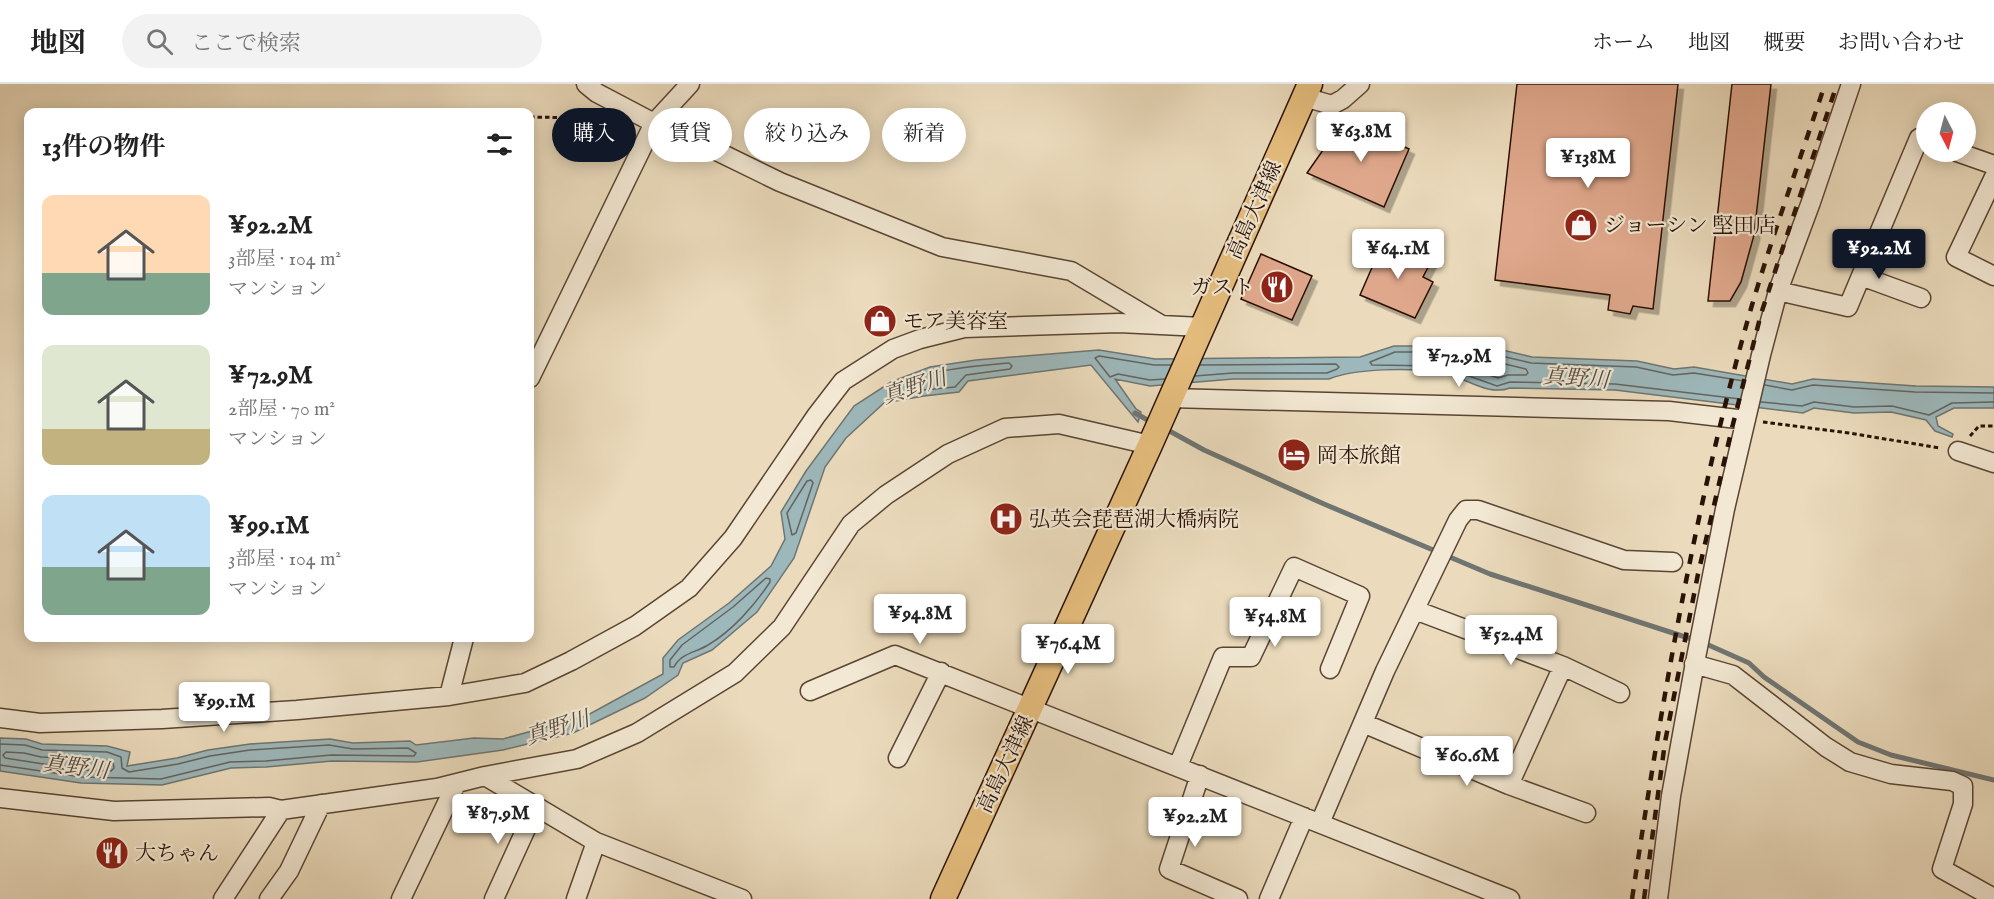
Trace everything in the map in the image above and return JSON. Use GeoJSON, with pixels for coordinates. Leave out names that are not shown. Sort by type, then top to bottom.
{"type":"FeatureCollection","features":[{"type":"Feature","properties":{"kind":"main road","name":"高島大津線"},"geometry":{"type":"LineString","coordinates":[[943,899],[1150,445],[1307,91]]}},
{"type":"Feature","properties":{"kind":"street"},"geometry":{"type":"LineString","coordinates":[[586,84],[597,93],[648,120]]}},
{"type":"Feature","properties":{"kind":"street"},"geometry":{"type":"LineString","coordinates":[[668,108],[690,84]]}},
{"type":"Feature","properties":{"kind":"street"},"geometry":{"type":"LineString","coordinates":[[1307,91],[1332,105],[1343,99],[1360,84]]}},
{"type":"Feature","properties":{"kind":"street"},"geometry":{"type":"LineString","coordinates":[[1658,899],[1671,796],[1694,664],[1725,509],[1761,355],[1778,291],[1851,84]]}},
{"type":"Feature","properties":{"kind":"street"},"geometry":{"type":"LineString","coordinates":[[534,370],[648,135]]}},
{"type":"Feature","properties":{"kind":"street"},"geometry":{"type":"LineString","coordinates":[[1778,291],[1848,307],[1916,145]]}},
{"type":"Feature","properties":{"kind":"street"},"geometry":{"type":"LineString","coordinates":[[732,159],[780,182],[942,247],[1071,272],[1161,325]]}},
{"type":"Feature","properties":{"kind":"street"},"geometry":{"type":"LineString","coordinates":[[1976,159],[1994,165]]}},
{"type":"Feature","properties":{"kind":"street"},"geometry":{"type":"LineString","coordinates":[[1994,177],[1956,257],[1994,276]]}},
{"type":"Feature","properties":{"kind":"street"},"geometry":{"type":"LineString","coordinates":[[1861,276],[1921,297]]}},
{"type":"Feature","properties":{"kind":"street"},"geometry":{"type":"LineString","coordinates":[[0,718],[40,723],[162,719],[297,710],[449,696],[525,682],[572,661],[635,626],[689,588],[733,538],[816,416],[843,381],[893,349],[920,339],[964,328],[1119,323],[1161,325],[1200,332]]}},
{"type":"Feature","properties":{"kind":"street"},"geometry":{"type":"LineString","coordinates":[[1170,398],[1668,411],[1747,416]]}},
{"type":"Feature","properties":{"kind":"street"},"geometry":{"type":"LineString","coordinates":[[0,798],[114,811],[269,807],[281,810],[456,784],[577,759],[637,733],[735,673],[782,627],[851,524],[886,495],[948,454],[1005,428],[1059,424],[1150,445]]}},
{"type":"Feature","properties":{"kind":"street"},"geometry":{"type":"LineString","coordinates":[[1958,451],[1994,463]]}},
{"type":"Feature","properties":{"kind":"street"},"geometry":{"type":"LineString","coordinates":[[1269,899],[1363,723],[1458,520],[1466,510],[1478,510],[1624,560],[1673,562]]}},
{"type":"Feature","properties":{"kind":"street"},"geometry":{"type":"LineString","coordinates":[[1178,766],[1223,657],[1251,657],[1294,567],[1360,596],[1330,669]]}},
{"type":"Feature","properties":{"kind":"street"},"geometry":{"type":"LineString","coordinates":[[1415,610],[1563,666],[1620,693]]}},
{"type":"Feature","properties":{"kind":"street"},"geometry":{"type":"LineString","coordinates":[[449,696],[463,642]]}},
{"type":"Feature","properties":{"kind":"street"},"geometry":{"type":"LineString","coordinates":[[810,691],[895,655],[1031,707],[1510,899]]}},
{"type":"Feature","properties":{"kind":"street"},"geometry":{"type":"LineString","coordinates":[[1694,664],[1733,675],[1826,747],[1850,762],[1891,774],[1952,781],[1963,786],[1963,804],[1942,869],[1994,898]]}},
{"type":"Feature","properties":{"kind":"street"},"geometry":{"type":"LineString","coordinates":[[1509,785],[1563,666]]}},
{"type":"Feature","properties":{"kind":"street"},"geometry":{"type":"LineString","coordinates":[[898,758],[941,672]]}},
{"type":"Feature","properties":{"kind":"street"},"geometry":{"type":"LineString","coordinates":[[1363,723],[1509,785],[1586,813]]}},
{"type":"Feature","properties":{"kind":"street"},"geometry":{"type":"LineString","coordinates":[[1200,775],[1169,869],[1238,899]]}},
{"type":"Feature","properties":{"kind":"street"},"geometry":{"type":"LineString","coordinates":[[485,777],[596,842],[742,899]]}},
{"type":"Feature","properties":{"kind":"street"},"geometry":{"type":"LineString","coordinates":[[400,899],[456,784]]}},
{"type":"Feature","properties":{"kind":"street"},"geometry":{"type":"LineString","coordinates":[[269,899],[289,871],[321,804]]}},
{"type":"Feature","properties":{"kind":"street"},"geometry":{"type":"LineString","coordinates":[[494,899],[536,807]]}},
{"type":"Feature","properties":{"kind":"street"},"geometry":{"type":"LineString","coordinates":[[223,899],[281,810]]}},
{"type":"Feature","properties":{"kind":"street"},"geometry":{"type":"LineString","coordinates":[[576,899],[596,842]]}},
{"type":"Feature","properties":{"kind":"path"},"geometry":{"type":"LineString","coordinates":[[534,117],[585,118],[602,112],[613,101]]}},
{"type":"Feature","properties":{"kind":"path"},"geometry":{"type":"LineString","coordinates":[[1747,416],[1958,451],[1979,426],[1994,426]]}},
{"type":"Feature","properties":{"kind":"water","name":"真野川"},"geometry":{"type":"Polygon","coordinates":[[[1394,346],[1485,346],[1532,357],[1637,361],[1674,369],[1694,367],[1792,384],[1813,379],[1916,386],[1994,387],[1994,408],[1954,408],[1936,417],[1938,426],[1953,434],[1952,437],[1935,431],[1926,420],[1891,412],[1854,413],[1814,408],[1803,413],[1615,390],[1510,388],[1492,390],[1448,374],[1427,371],[1383,370],[1340,375],[1329,379],[1233,379],[1150,386],[1115,379],[1136,409],[1141,412],[1138,422],[1091,365],[968,381],[959,392],[884,403],[846,438],[825,467],[794,558],[757,612],[712,650],[683,663],[678,675],[645,698],[573,733],[503,750],[417,762],[332,761],[231,768],[162,785],[81,783],[0,771],[0,738],[26,739],[42,744],[107,746],[130,752],[127,766],[250,744],[330,739],[353,743],[410,741],[416,745],[474,738],[503,739],[586,716],[663,674],[663,658],[678,640],[729,603],[771,566],[785,539],[781,512],[806,471],[854,406],[891,382],[930,367],[976,360],[1099,350],[1155,359],[1360,357],[1394,346]]]}},
{"type":"Feature","properties":{"kind":"building"},"geometry":{"type":"Polygon","coordinates":[[[1517,84],[1678,84],[1653,309],[1633,306],[1630,314],[1608,310],[1610,295],[1495,280],[1517,84]]]}},
{"type":"Feature","properties":{"kind":"building"},"geometry":{"type":"Polygon","coordinates":[[[1732,84],[1771,84],[1754,235],[1741,282],[1730,301],[1708,301],[1732,84]]]}},
{"type":"Feature","properties":{"kind":"building"},"geometry":{"type":"Polygon","coordinates":[[[1344,120],[1409,149],[1384,207],[1307,173],[1344,120]]]}},
{"type":"Feature","properties":{"kind":"building"},"geometry":{"type":"Polygon","coordinates":[[[1384,240],[1432,260],[1423,277],[1433,282],[1415,318],[1360,295],[1384,240]]]}},
{"type":"Feature","properties":{"kind":"building","name":"ガスト"},"geometry":{"type":"Polygon","coordinates":[[[1261,254],[1312,276],[1292,320],[1241,299],[1261,254]]]}},
{"type":"Feature","properties":{"kind":"waterway"},"geometry":{"type":"LineString","coordinates":[[1135,413],[1153,423]]}},
{"type":"Feature","properties":{"kind":"waterway"},"geometry":{"type":"LineString","coordinates":[[1164,428],[1204,450],[1324,504],[1490,574],[1704,643],[1749,663],[1764,677],[1858,742],[1891,755],[1994,780]]}},
{"type":"Feature","properties":{"kind":"railway"},"geometry":{"type":"LineString","coordinates":[[1632,899],[1655,751],[1696,530],[1730,385],[1777,226],[1825,84]]}},
{"type":"Feature","properties":{"kind":"railway"},"geometry":{"type":"LineString","coordinates":[[1644,899],[1665,742],[1698,574],[1732,428],[1761,314],[1837,84]]}},
{"type":"Feature","properties":{"kind":"place","name":"ジョーシン 堅田店"},"geometry":{"type":"Point","coordinates":[1581,225]}},
{"type":"Feature","properties":{"kind":"place","name":"ガスト"},"geometry":{"type":"Point","coordinates":[1277,287]}},
{"type":"Feature","properties":{"kind":"place","name":"モア美容室"},"geometry":{"type":"Point","coordinates":[880,321]}},
{"type":"Feature","properties":{"kind":"place","name":"岡本旅館"},"geometry":{"type":"Point","coordinates":[1294,455]}},
{"type":"Feature","properties":{"kind":"place","name":"弘英会琵琶湖大橋病院"},"geometry":{"type":"Point","coordinates":[1006,519]}},
{"type":"Feature","properties":{"kind":"place","name":"大ちゃん"},"geometry":{"type":"Point","coordinates":[112,853]}}]}
